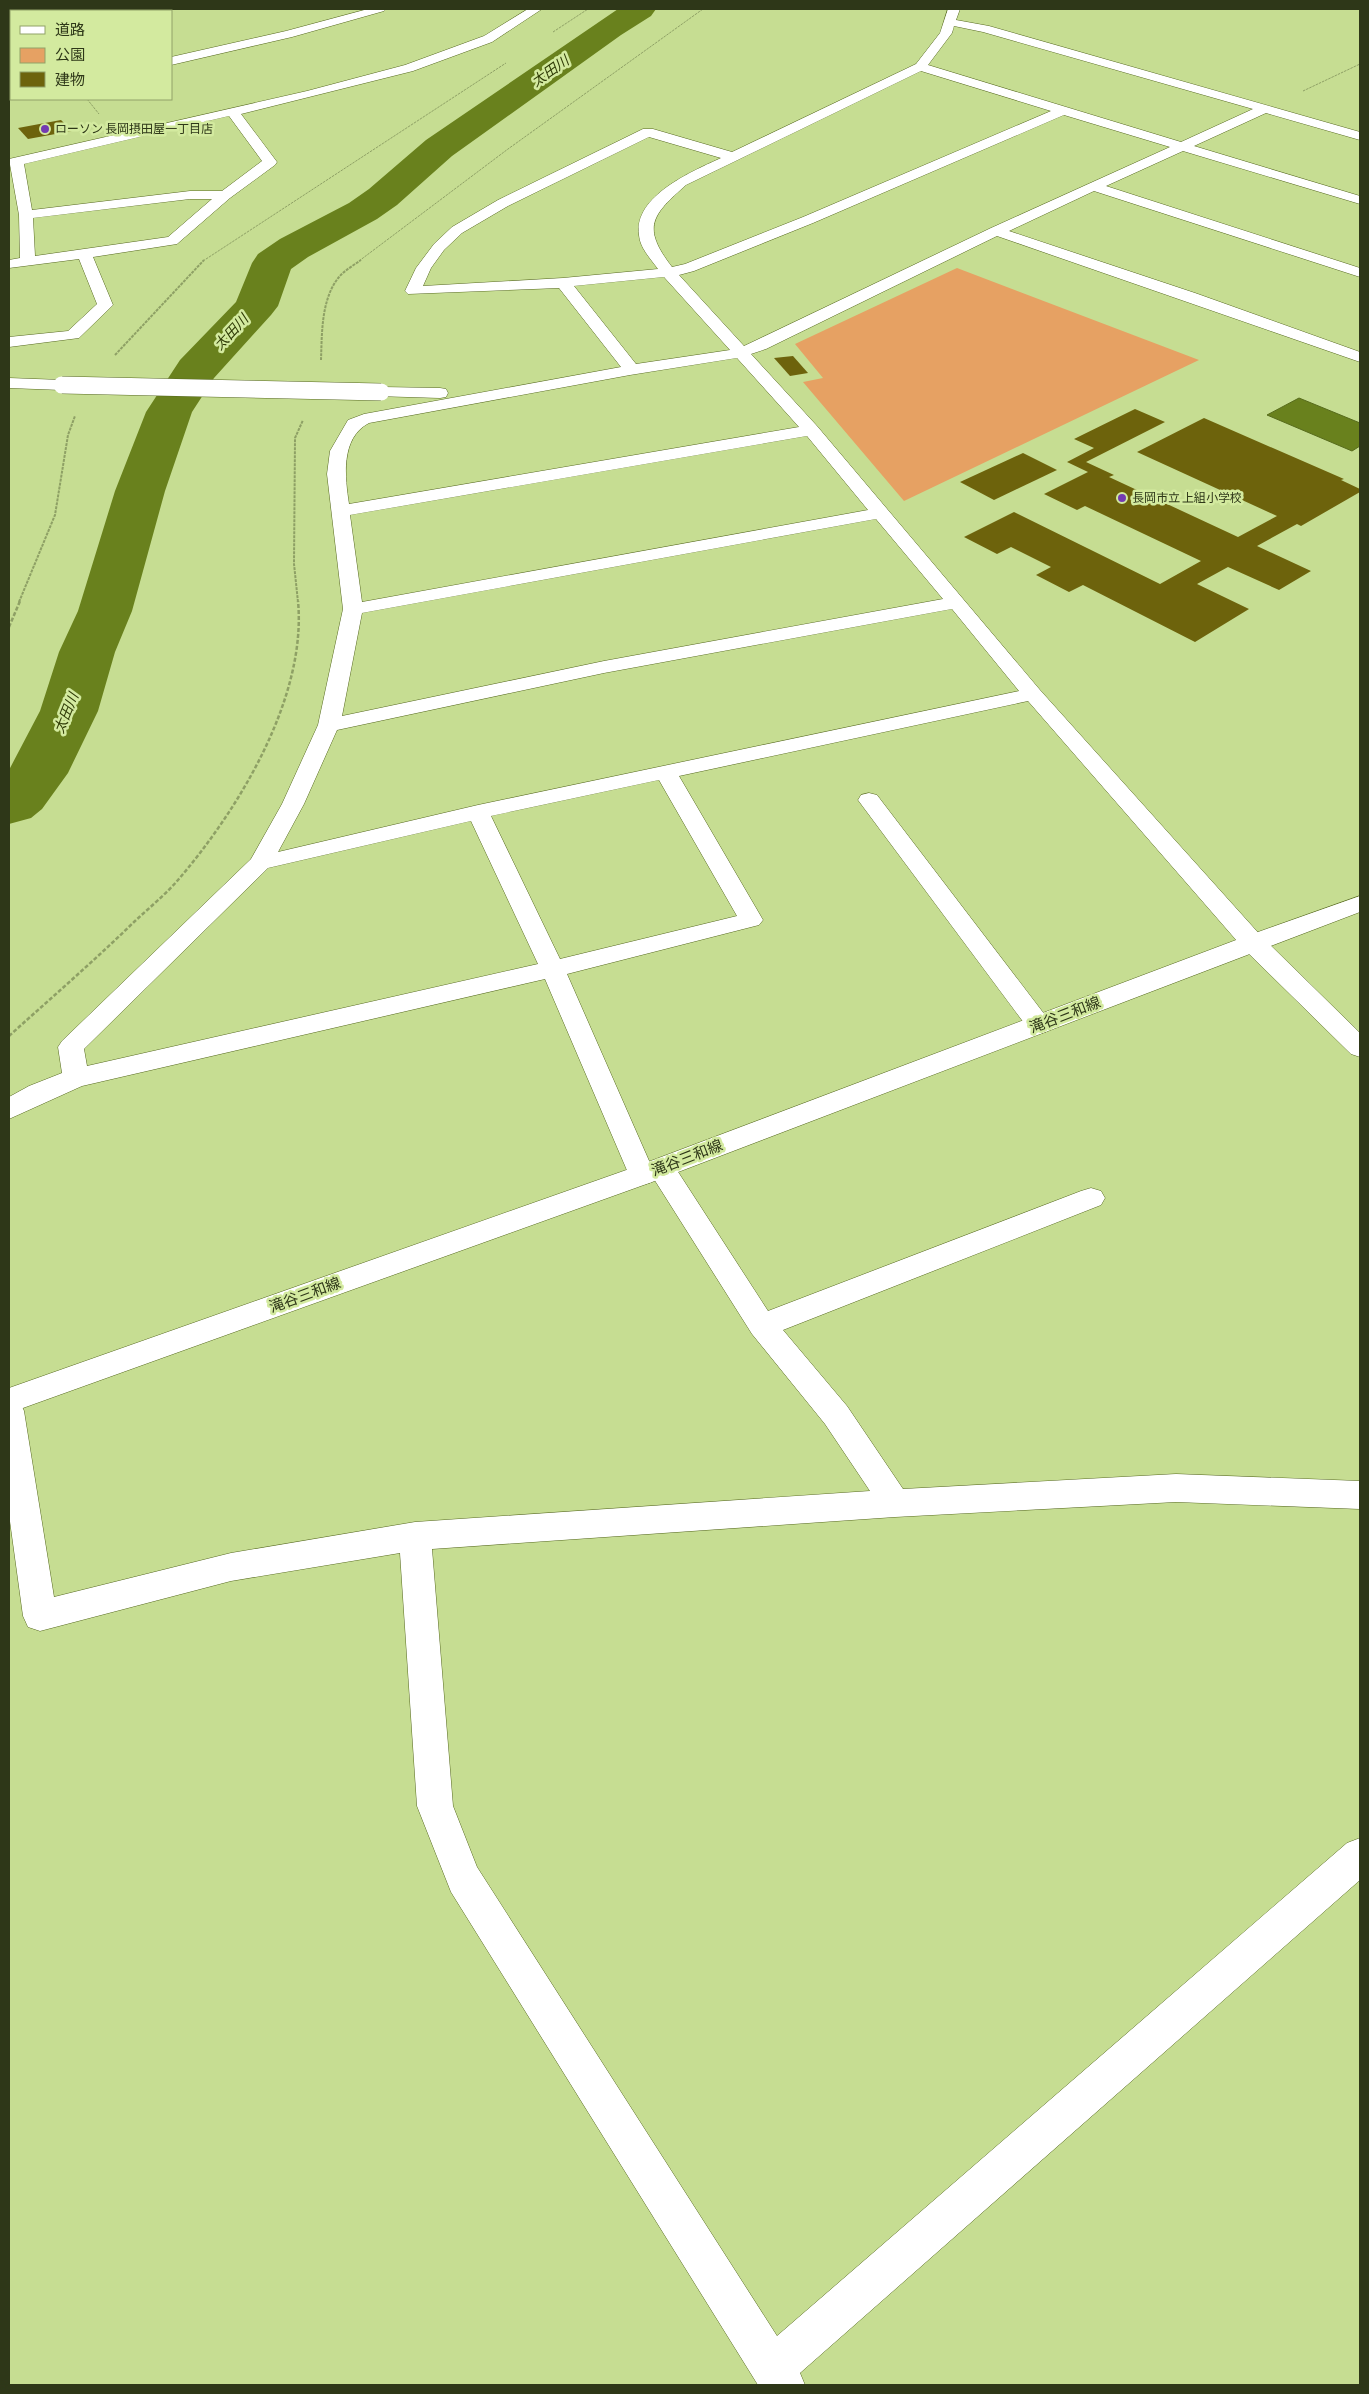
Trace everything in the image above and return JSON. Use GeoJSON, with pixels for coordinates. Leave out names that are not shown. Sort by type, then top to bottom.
{"type":"FeatureCollection","features":[{"type":"Feature","properties":{"kind":"street"},"geometry":{"type":"LineString","coordinates":[[172,61],[288,34],[380,9]]}},
{"type":"Feature","properties":{"kind":"street"},"geometry":{"type":"LineString","coordinates":[[28,261],[26,215],[13,162],[233,112],[438,59],[488,39],[536,9]]}},
{"type":"Feature","properties":{"kind":"street"},"geometry":{"type":"LineString","coordinates":[[954,9],[951,22],[937,46],[920,67],[681,182],[657,204],[646,224],[646,236],[651,250],[740,354],[811,430],[1033,694],[1253,943],[1360,1048]]}},
{"type":"Feature","properties":{"kind":"street"},"geometry":{"type":"LineString","coordinates":[[951,22],[985,29],[1360,136]]}},
{"type":"Feature","properties":{"kind":"street"},"geometry":{"type":"LineString","coordinates":[[920,67],[1360,200]]}},
{"type":"Feature","properties":{"kind":"street"},"geometry":{"type":"LineString","coordinates":[[76,1078],[71,1047],[191,928],[260,863],[293,804],[308,766],[328,725],[343,665],[353,609],[336,474],[339,451],[354,424],[364,419],[632,370],[740,354],[996,231],[1264,109]]}},
{"type":"Feature","properties":{"kind":"street"},"geometry":{"type":"LineString","coordinates":[[733,157],[648,132],[504,202],[457,230],[439,247],[424,268],[413,291],[563,283],[689,268],[808,220],[1064,110]]}},
{"type":"Feature","properties":{"kind":"street"},"geometry":{"type":"LineString","coordinates":[[9,264],[172,241],[225,195],[270,162],[233,112]]}},
{"type":"Feature","properties":{"kind":"street"},"geometry":{"type":"LineString","coordinates":[[1095,187],[1360,273]]}},
{"type":"Feature","properties":{"kind":"street"},"geometry":{"type":"LineString","coordinates":[[26,215],[190,195],[225,195]]}},
{"type":"Feature","properties":{"kind":"street"},"geometry":{"type":"LineString","coordinates":[[996,231],[1190,296],[1360,357]]}},
{"type":"Feature","properties":{"kind":"street"},"geometry":{"type":"LineString","coordinates":[[9,342],[73,335],[105,305],[85,254]]}},
{"type":"Feature","properties":{"kind":"street"},"geometry":{"type":"LineString","coordinates":[[563,283],[632,370]]}},
{"type":"Feature","properties":{"kind":"street"},"geometry":{"type":"LineString","coordinates":[[9,383],[496,395]]}},
{"type":"Feature","properties":{"kind":"street"},"geometry":{"type":"LineString","coordinates":[[342,511],[811,430]]}},
{"type":"Feature","properties":{"kind":"street"},"geometry":{"type":"LineString","coordinates":[[353,609],[881,513]]}},
{"type":"Feature","properties":{"kind":"street"},"geometry":{"type":"LineString","coordinates":[[328,725],[604,667],[955,603]]}},
{"type":"Feature","properties":{"kind":"street"},"geometry":{"type":"LineString","coordinates":[[260,863],[478,812],[1033,694]]}},
{"type":"Feature","properties":{"kind":"street"},"geometry":{"type":"LineString","coordinates":[[9,1109],[38,1093],[76,1078],[553,969],[751,920],[666,773]]}},
{"type":"Feature","properties":{"kind":"street"},"geometry":{"type":"LineString","coordinates":[[869,800],[1039,1025]]}},
{"type":"Feature","properties":{"kind":"street"},"geometry":{"type":"LineString","coordinates":[[478,812],[652,1171],[762,1326],[836,1415],[895,1503]]}},
{"type":"Feature","properties":{"kind":"street","name":"滝谷三和線"},"geometry":{"type":"LineString","coordinates":[[9,1401],[652,1171],[1360,904]]}},
{"type":"Feature","properties":{"kind":"street"},"geometry":{"type":"LineString","coordinates":[[762,1326],[1091,1198]]}},
{"type":"Feature","properties":{"kind":"street"},"geometry":{"type":"LineString","coordinates":[[9,1411],[40,1616],[231,1567],[415,1536],[895,1503],[1176,1488],[1360,1495]]}},
{"type":"Feature","properties":{"kind":"street"},"geometry":{"type":"LineString","coordinates":[[415,1536],[435,1806],[464,1879],[778,2377],[1360,1856]]}},
{"type":"Feature","properties":{"kind":"path"},"geometry":{"type":"LineString","coordinates":[[553,32],[588,9]]}},
{"type":"Feature","properties":{"kind":"path"},"geometry":{"type":"LineString","coordinates":[[111,359],[131,340],[205,259],[438,109],[513,58]]}},
{"type":"Feature","properties":{"kind":"path"},"geometry":{"type":"LineString","coordinates":[[1264,109],[1360,64]]}},
{"type":"Feature","properties":{"kind":"path"},"geometry":{"type":"LineString","coordinates":[[9,627],[55,515],[68,435],[76,413]]}},
{"type":"Feature","properties":{"kind":"green space"},"geometry":{"type":"Polygon","coordinates":[[[957,268],[1199,360],[904,501],[803,382],[823,378],[795,344],[957,268]]]}},
{"type":"Feature","properties":{"kind":"shaded area"},"geometry":{"type":"Polygon","coordinates":[[[1299,398],[1360,423],[1360,446],[1352,451],[1267,415],[1299,398]]]}},
{"type":"Feature","properties":{"kind":"building","name":"ローソン 長岡摂田屋一丁目店"},"geometry":{"type":"Polygon","coordinates":[[[61,120],[72,131],[28,139],[18,128],[61,120]]]}},
{"type":"Feature","properties":{"kind":"building"},"geometry":{"type":"Polygon","coordinates":[[[793,356],[808,373],[790,376],[774,358],[793,356]]]}},
{"type":"Feature","properties":{"kind":"building"},"geometry":{"type":"Polygon","coordinates":[[[1135,409],[1165,422],[1086,462],[1114,475],[1109,477],[1238,537],[1277,516],[1137,452],[1204,418],[1344,479],[1341,480],[1360,489],[1360,492],[1301,526],[1297,524],[1257,546],[1311,571],[1279,590],[1228,567],[1197,584],[1249,609],[1195,642],[1083,585],[1069,592],[1036,575],[1051,567],[1011,547],[997,554],[964,537],[1014,512],[1160,584],[1201,561],[1085,506],[1077,510],[1044,494],[1088,472],[1067,462],[1094,448],[1074,439],[1135,409]]]}},
{"type":"Feature","properties":{"kind":"building"},"geometry":{"type":"Polygon","coordinates":[[[1023,453],[1057,470],[994,500],[960,482],[1023,453]]]}},
{"type":"Feature","properties":{"kind":"waterway","name":"太田川"},"geometry":{"type":"LineString","coordinates":[[9,805],[20,796],[38,773],[69,711],[87,652],[105,611],[140,491],[169,412],[196,370],[256,306],[273,263],[294,248],[363,211],[383,197],[439,148],[609,28],[640,9]]}},
{"type":"Feature","properties":{"kind":"place","name":"ローソン 長岡摂田屋一丁目店"},"geometry":{"type":"Point","coordinates":[45,129]}},
{"type":"Feature","properties":{"kind":"place","name":"長岡市立 上組小学校"},"geometry":{"type":"Point","coordinates":[1122,498]}}]}
